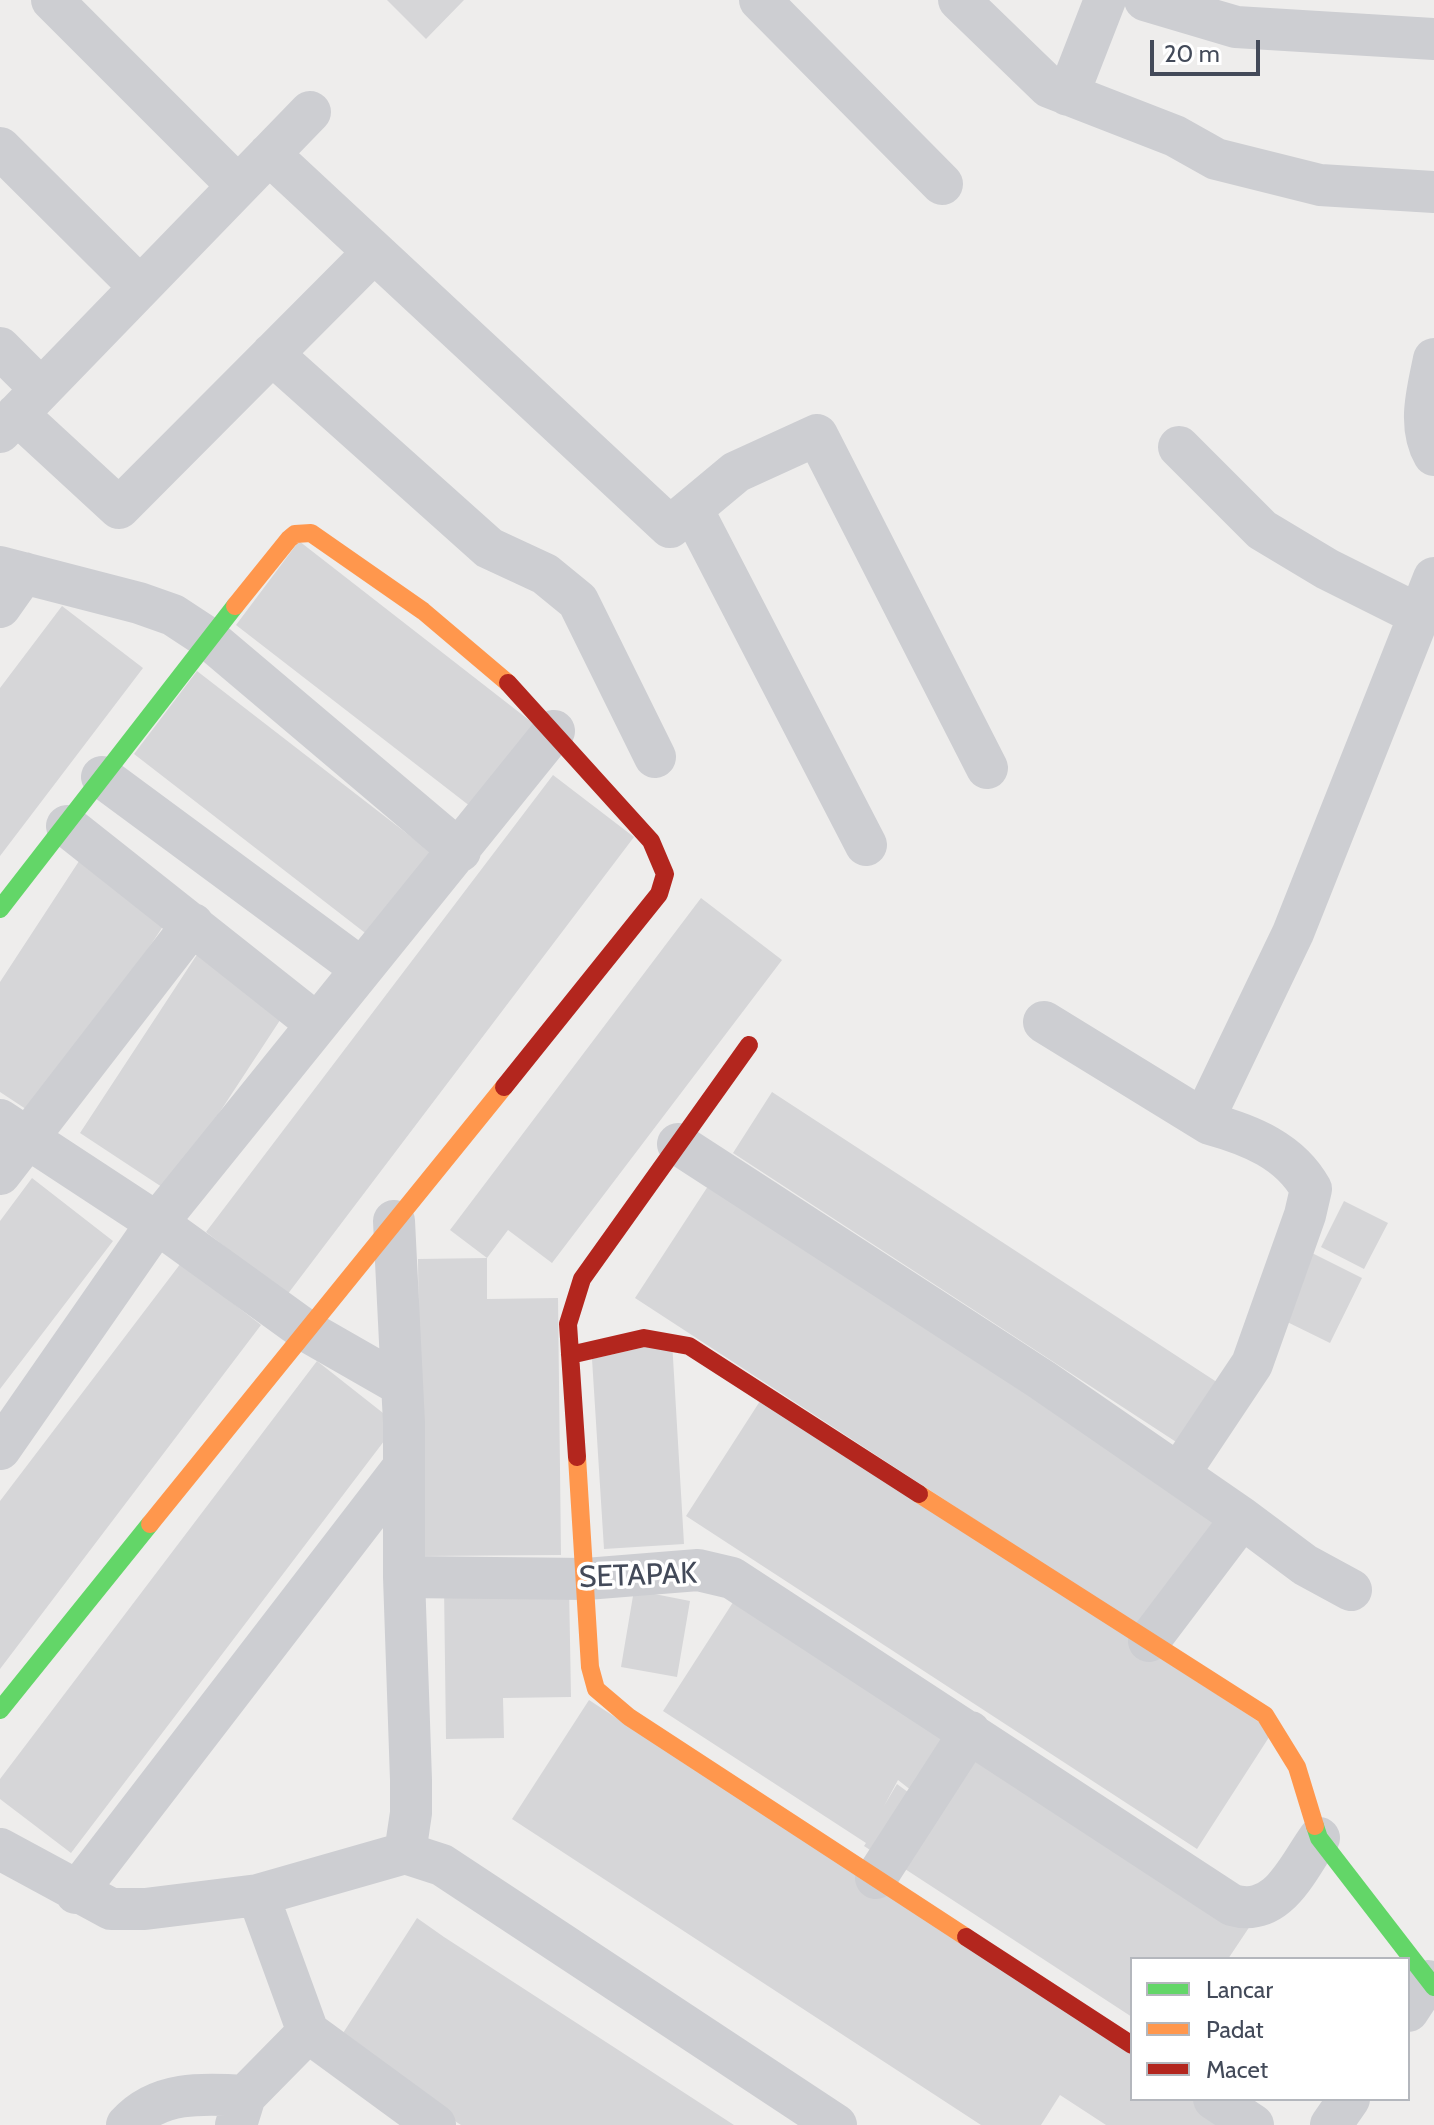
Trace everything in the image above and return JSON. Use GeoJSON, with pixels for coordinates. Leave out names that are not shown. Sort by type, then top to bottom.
{"type":"FeatureCollection","features":[{"type":"Feature","properties":{"kind":"street"},"geometry":{"type":"LineString","coordinates":[[52,0],[238,186]]}},
{"type":"Feature","properties":{"kind":"street"},"geometry":{"type":"LineString","coordinates":[[760,0],[942,184]]}},
{"type":"Feature","properties":{"kind":"street"},"geometry":{"type":"LineString","coordinates":[[959,0],[1049,87],[1175,136],[1216,159],[1320,185],[1434,192]]}},
{"type":"Feature","properties":{"kind":"street"},"geometry":{"type":"LineString","coordinates":[[1068,95],[1105,0]]}},
{"type":"Feature","properties":{"kind":"street"},"geometry":{"type":"LineString","coordinates":[[1145,0],[1236,27],[1434,39]]}},
{"type":"Feature","properties":{"kind":"street"},"geometry":{"type":"LineString","coordinates":[[20,412],[310,112]]}},
{"type":"Feature","properties":{"kind":"street"},"geometry":{"type":"LineString","coordinates":[[0,148],[140,287]]}},
{"type":"Feature","properties":{"kind":"street"},"geometry":{"type":"LineString","coordinates":[[269,154],[670,527],[736,472],[817,435],[987,768]]}},
{"type":"Feature","properties":{"kind":"street"},"geometry":{"type":"LineString","coordinates":[[0,348],[20,412],[119,508],[373,253]]}},
{"type":"Feature","properties":{"kind":"street"},"geometry":{"type":"LineString","coordinates":[[272,354],[489,548],[545,574],[578,601],[655,757]]}},
{"type":"Feature","properties":{"kind":"street"},"geometry":{"type":"LineString","coordinates":[[1434,359],[1424,412],[1426,434],[1434,455]]}},
{"type":"Feature","properties":{"kind":"street"},"geometry":{"type":"LineString","coordinates":[[1179,447],[1262,530],[1327,569],[1425,596],[1293,933],[1210,1106],[1210,1124]]}},
{"type":"Feature","properties":{"kind":"street"},"geometry":{"type":"LineString","coordinates":[[692,509],[866,845]]}},
{"type":"Feature","properties":{"kind":"street"},"geometry":{"type":"LineString","coordinates":[[0,909],[67,826],[208,638],[295,534],[311,533],[423,611],[505,680],[651,841],[665,874],[659,894],[0,1710]]}},
{"type":"Feature","properties":{"kind":"street"},"geometry":{"type":"LineString","coordinates":[[0,607],[12,570],[173,615],[208,638],[460,851]]}},
{"type":"Feature","properties":{"kind":"street"},"geometry":{"type":"LineString","coordinates":[[0,1449],[157,1223],[554,731]]}},
{"type":"Feature","properties":{"kind":"street"},"geometry":{"type":"LineString","coordinates":[[102,777],[362,969]]}},
{"type":"Feature","properties":{"kind":"street"},"geometry":{"type":"LineString","coordinates":[[67,826],[317,1024]]}},
{"type":"Feature","properties":{"kind":"street"},"geometry":{"type":"LineString","coordinates":[[0,1174],[14,1129],[193,924]]}},
{"type":"Feature","properties":{"kind":"street"},"geometry":{"type":"LineString","coordinates":[[1044,1022],[1210,1124],[1270,1147],[1302,1174],[1311,1189],[1252,1364],[1180,1472]]}},
{"type":"Feature","properties":{"kind":"street"},"geometry":{"type":"LineString","coordinates":[[749,1045],[582,1279],[568,1324],[590,1667],[596,1689],[629,1717],[1130,2044]]}},
{"type":"Feature","properties":{"kind":"street"},"geometry":{"type":"LineString","coordinates":[[14,1129],[157,1223],[305,1330],[401,1385]]}},
{"type":"Feature","properties":{"kind":"street"},"geometry":{"type":"LineString","coordinates":[[678,1144],[1180,1472],[1220,1505],[1305,1565],[1351,1590]]}},
{"type":"Feature","properties":{"kind":"street"},"geometry":{"type":"LineString","coordinates":[[394,1221],[411,1802],[405,1853]]}},
{"type":"Feature","properties":{"kind":"street"},"geometry":{"type":"LineString","coordinates":[[570,1355],[646,1336],[668,1336],[689,1346],[1265,1715],[1297,1767],[1319,1838],[1399,1957]]}},
{"type":"Feature","properties":{"kind":"street"},"geometry":{"type":"LineString","coordinates":[[76,1893],[402,1469]]}},
{"type":"Feature","properties":{"kind":"street"},"geometry":{"type":"LineString","coordinates":[[1149,1641],[1242,1518]]}},
{"type":"Feature","properties":{"kind":"street","name":"SETAPAK"},"geometry":{"type":"LineString","coordinates":[[404,1577],[586,1579],[698,1570],[732,1578],[1232,1905],[1246,1909],[1275,1900],[1319,1838]]}},
{"type":"Feature","properties":{"kind":"street"},"geometry":{"type":"LineString","coordinates":[[876,1878],[970,1732]]}},
{"type":"Feature","properties":{"kind":"street"},"geometry":{"type":"LineString","coordinates":[[0,1849],[76,1893],[111,1909],[145,1909],[258,1895],[405,1853],[442,1865],[836,2125]]}},
{"type":"Feature","properties":{"kind":"street"},"geometry":{"type":"LineString","coordinates":[[258,1895],[308,2032],[435,2125]]}},
{"type":"Feature","properties":{"kind":"street"},"geometry":{"type":"LineString","coordinates":[[1410,1974],[1423,1993]]}},
{"type":"Feature","properties":{"kind":"street"},"geometry":{"type":"LineString","coordinates":[[127,2125],[141,2109],[176,2097],[208,2093],[241,2110],[308,2032]]}},
{"type":"Feature","properties":{"kind":"street"},"geometry":{"type":"LineString","coordinates":[[1217,2101],[1253,2125]]}},
{"type":"Feature","properties":{"kind":"street"},"geometry":{"type":"LineString","coordinates":[[1331,2125],[1348,2101]]}},
{"type":"Feature","properties":{"kind":"building"},"geometry":{"type":"Polygon","coordinates":[[[387,0],[464,0],[426,39],[387,0]]]}},
{"type":"Feature","properties":{"kind":"building"},"geometry":{"type":"Polygon","coordinates":[[[299,541],[538,727],[475,810],[236,625],[299,541]]]}},
{"type":"Feature","properties":{"kind":"building"},"geometry":{"type":"Polygon","coordinates":[[[62,606],[143,668],[0,856],[0,688],[62,606]]]}},
{"type":"Feature","properties":{"kind":"building"},"geometry":{"type":"Polygon","coordinates":[[[197,671],[436,856],[373,939],[134,754],[197,671]]]}},
{"type":"Feature","properties":{"kind":"building"},"geometry":{"type":"Polygon","coordinates":[[[553,775],[634,837],[287,1295],[206,1232],[553,775]]]}},
{"type":"Feature","properties":{"kind":"building"},"geometry":{"type":"Polygon","coordinates":[[[83,855],[171,914],[38,1117],[0,1092],[0,982],[83,855]]]}},
{"type":"Feature","properties":{"kind":"building"},"geometry":{"type":"Polygon","coordinates":[[[701,898],[782,960],[552,1263],[508,1230],[487,1258],[450,1230],[701,898]]]}},
{"type":"Feature","properties":{"kind":"building"},"geometry":{"type":"Polygon","coordinates":[[[200,950],[288,1008],[168,1191],[80,1133],[200,950]]]}},
{"type":"Feature","properties":{"kind":"building"},"geometry":{"type":"Polygon","coordinates":[[[772,1092],[1229,1390],[1190,1451],[733,1153],[772,1092]]]}},
{"type":"Feature","properties":{"kind":"building"},"geometry":{"type":"Polygon","coordinates":[[[32,1178],[113,1241],[0,1389],[0,1221],[32,1178]]]}},
{"type":"Feature","properties":{"kind":"building"},"geometry":{"type":"Polygon","coordinates":[[[712,1180],[1223,1513],[1146,1631],[635,1298],[712,1180]]]}},
{"type":"Feature","properties":{"kind":"building"},"geometry":{"type":"Polygon","coordinates":[[[1344,1201],[1388,1223],[1364,1269],[1321,1247],[1344,1201]]]}},
{"type":"Feature","properties":{"kind":"building"},"geometry":{"type":"Polygon","coordinates":[[[1308,1251],[1362,1278],[1330,1343],[1275,1316],[1308,1251]]]}},
{"type":"Feature","properties":{"kind":"building"},"geometry":{"type":"Polygon","coordinates":[[[487,1258],[487,1299],[558,1298],[561,1555],[421,1556],[418,1259],[487,1258]]]}},
{"type":"Feature","properties":{"kind":"building"},"geometry":{"type":"Polygon","coordinates":[[[181,1263],[261,1325],[0,1669],[0,1501],[181,1263]]]}},
{"type":"Feature","properties":{"kind":"building"},"geometry":{"type":"Polygon","coordinates":[[[672,1341],[684,1544],[604,1549],[592,1359],[672,1341]]]}},
{"type":"Feature","properties":{"kind":"building"},"geometry":{"type":"Polygon","coordinates":[[[317,1361],[397,1424],[71,1853],[0,1799],[0,1779],[317,1361]]]}},
{"type":"Feature","properties":{"kind":"building"},"geometry":{"type":"Polygon","coordinates":[[[762,1398],[1273,1731],[1197,1849],[686,1516],[762,1398]]]}},
{"type":"Feature","properties":{"kind":"building"},"geometry":{"type":"Polygon","coordinates":[[[569,1584],[571,1697],[503,1698],[504,1738],[446,1739],[444,1586],[569,1584]]]}},
{"type":"Feature","properties":{"kind":"building"},"geometry":{"type":"Polygon","coordinates":[[[634,1590],[690,1601],[677,1677],[621,1667],[634,1590]]]}},
{"type":"Feature","properties":{"kind":"building"},"geometry":{"type":"Polygon","coordinates":[[[739,1593],[960,1737],[921,1798],[898,1780],[884,1806],[897,1784],[920,1801],[884,1859],[864,1846],[866,1843],[663,1711],[739,1593]]]}},
{"type":"Feature","properties":{"kind":"building"},"geometry":{"type":"Polygon","coordinates":[[[589,1700],[1130,2054],[1130,2101],[1202,2101],[1239,2125],[1106,2125],[1060,2095],[1041,2125],[981,2125],[512,1819],[589,1700]]]}},
{"type":"Feature","properties":{"kind":"building"},"geometry":{"type":"Polygon","coordinates":[[[977,1747],[1250,1926],[1229,1957],[1130,1957],[1130,2016],[905,1869],[977,1747]]]}},
{"type":"Feature","properties":{"kind":"building"},"geometry":{"type":"Polygon","coordinates":[[[417,1918],[734,2125],[461,2125],[336,2044],[417,1918]]]}},
{"type":"Feature","properties":{"kind":"traffic: fast"},"geometry":{"type":"LineString","coordinates":[[0,909],[235,606]]}},
{"type":"Feature","properties":{"kind":"traffic: fast"},"geometry":{"type":"LineString","coordinates":[[0,1710],[150,1524]]}},
{"type":"Feature","properties":{"kind":"traffic: fast"},"geometry":{"type":"LineString","coordinates":[[1315,1826],[1319,1838],[1434,1987]]}},
{"type":"Feature","properties":{"kind":"traffic: slow"},"geometry":{"type":"LineString","coordinates":[[235,606],[289,539],[295,534],[311,533],[423,611],[508,683]]}},
{"type":"Feature","properties":{"kind":"traffic: slow"},"geometry":{"type":"LineString","coordinates":[[150,1524],[504,1087]]}},
{"type":"Feature","properties":{"kind":"traffic: slow"},"geometry":{"type":"LineString","coordinates":[[577,1457],[590,1667],[596,1689],[629,1717],[966,1937]]}},
{"type":"Feature","properties":{"kind":"traffic: slow"},"geometry":{"type":"LineString","coordinates":[[919,1494],[1265,1715],[1297,1767],[1315,1826]]}},
{"type":"Feature","properties":{"kind":"traffic: jam"},"geometry":{"type":"LineString","coordinates":[[504,1087],[659,894],[665,874],[651,841],[508,683]]}},
{"type":"Feature","properties":{"kind":"traffic: jam"},"geometry":{"type":"LineString","coordinates":[[577,1457],[568,1324],[582,1279],[749,1045]]}},
{"type":"Feature","properties":{"kind":"traffic: jam"},"geometry":{"type":"LineString","coordinates":[[570,1355],[644,1338],[689,1346],[919,1494]]}},
{"type":"Feature","properties":{"kind":"traffic: jam"},"geometry":{"type":"LineString","coordinates":[[966,1937],[1130,2044]]}}]}
